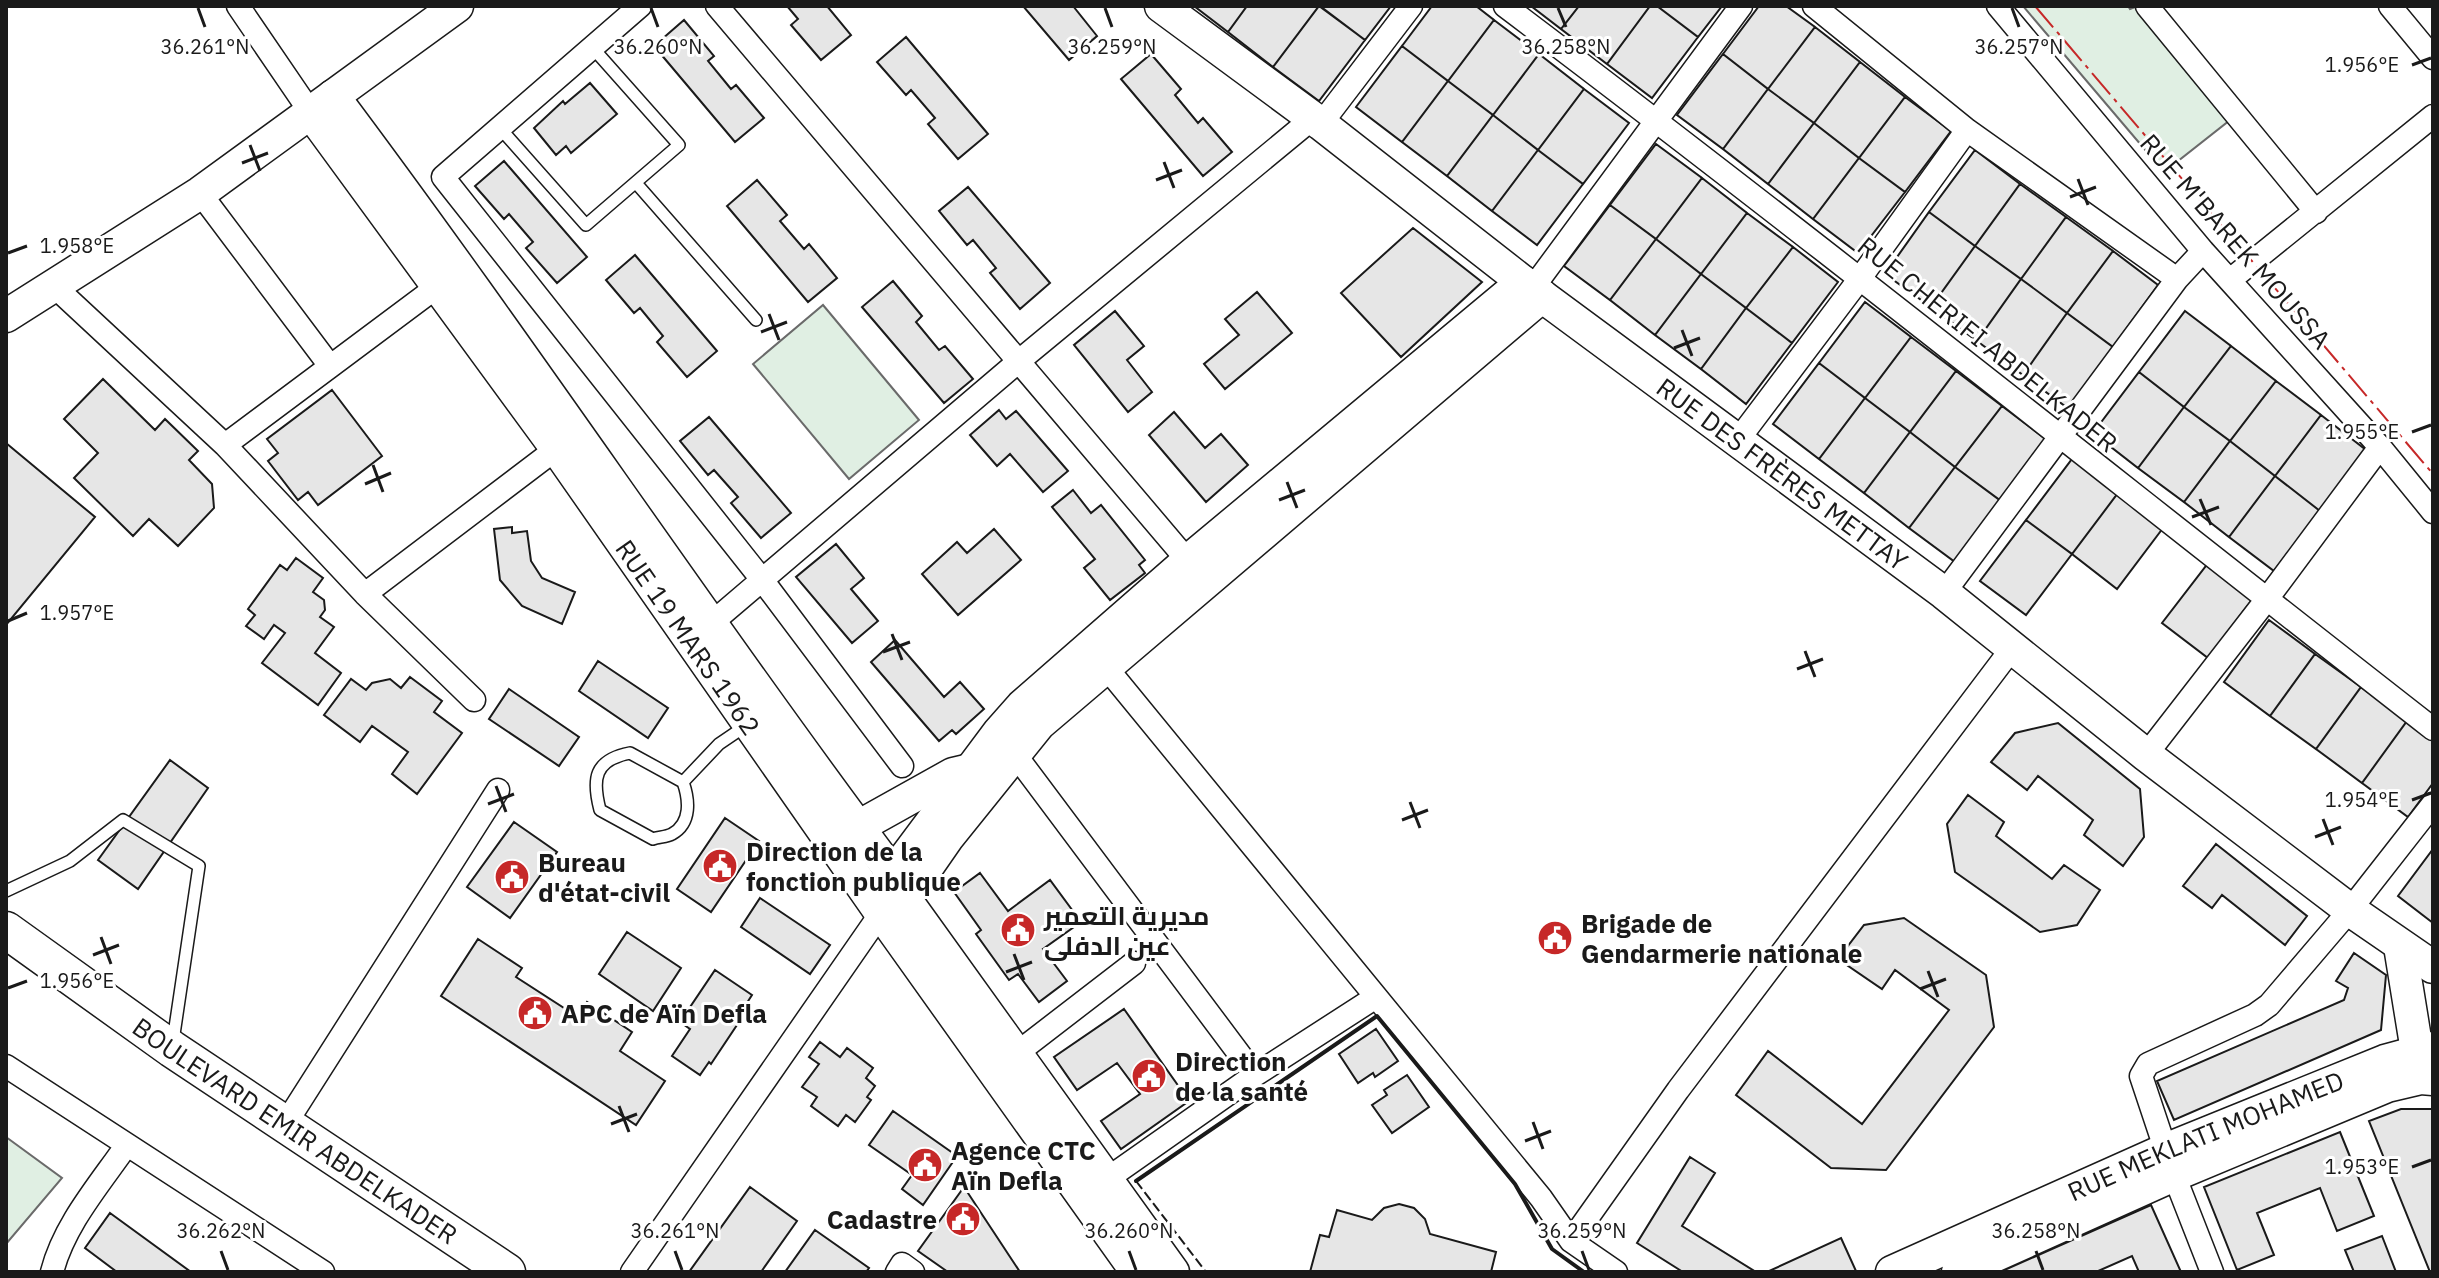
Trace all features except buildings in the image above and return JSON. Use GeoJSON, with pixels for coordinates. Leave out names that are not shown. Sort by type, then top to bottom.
{"type":"FeatureCollection","features":[{"type":"Feature","properties":{"kind":"main road","name":"BOULEVARD EMIR ABDELKADER"},"geometry":{"type":"LineString","coordinates":[[6,930],[172,1049],[507,1272]]}},
{"type":"Feature","properties":{"kind":"street","name":"RUE 19 MARS 1962"},"geometry":{"type":"LineString","coordinates":[[238,6],[322,104],[567,441],[701,632],[858,827],[893,895],[1134,1271]]}},
{"type":"Feature","properties":{"kind":"street"},"geometry":{"type":"LineString","coordinates":[[6,316],[200,193],[457,6]]}},
{"type":"Feature","properties":{"kind":"street"},"geometry":{"type":"LineString","coordinates":[[640,6],[443,177],[763,581],[902,766]]}},
{"type":"Feature","properties":{"kind":"street"},"geometry":{"type":"LineString","coordinates":[[717,6],[1188,561]]}},
{"type":"Feature","properties":{"kind":"street","name":"RUE DES FRÈRES METTAY"},"geometry":{"type":"LineString","coordinates":[[1161,6],[1317,121],[1532,289],[1944,593],[2146,755],[2350,910],[2433,967]]}},
{"type":"Feature","properties":{"kind":"street"},"geometry":{"type":"LineString","coordinates":[[701,632],[1019,361],[1317,121],[1411,6]]}},
{"type":"Feature","properties":{"kind":"street","name":"RUE CHERIFI ABDELKADER"},"geometry":{"type":"LineString","coordinates":[[1505,6],[1861,277],[2059,437],[2433,729]]}},
{"type":"Feature","properties":{"kind":"street"},"geometry":{"type":"LineString","coordinates":[[893,895],[948,837],[1039,724],[1532,289],[1741,6]]}},
{"type":"Feature","properties":{"kind":"street"},"geometry":{"type":"LineString","coordinates":[[1814,6],[1967,130],[2177,279]]}},
{"type":"Feature","properties":{"kind":"street","name":"RUE M'BAREK MOUSSA"},"geometry":{"type":"LineString","coordinates":[[1998,6],[2203,251],[2380,447],[2433,512]]}},
{"type":"Feature","properties":{"kind":"street"},"geometry":{"type":"LineString","coordinates":[[2147,6],[2316,212]]}},
{"type":"Feature","properties":{"kind":"street"},"geometry":{"type":"LineString","coordinates":[[2390,6],[2433,58]]}},
{"type":"Feature","properties":{"kind":"street","name":"RUE 19 MARS 1962"},"geometry":{"type":"LineString","coordinates":[[322,104],[438,286],[567,441]]}},
{"type":"Feature","properties":{"kind":"street"},"geometry":{"type":"LineString","coordinates":[[2230,280],[2433,116]]}},
{"type":"Feature","properties":{"kind":"street"},"geometry":{"type":"LineString","coordinates":[[1738,440],[1967,130]]}},
{"type":"Feature","properties":{"kind":"street"},"geometry":{"type":"LineString","coordinates":[[200,193],[330,366]]}},
{"type":"Feature","properties":{"kind":"street"},"geometry":{"type":"LineString","coordinates":[[1944,593],[2177,279],[2203,251]]}},
{"type":"Feature","properties":{"kind":"street"},"geometry":{"type":"LineString","coordinates":[[54,286],[225,445],[365,594],[474,700]]}},
{"type":"Feature","properties":{"kind":"street"},"geometry":{"type":"LineString","coordinates":[[225,445],[438,286]]}},
{"type":"Feature","properties":{"kind":"street"},"geometry":{"type":"LineString","coordinates":[[632,1272],[893,895],[970,770],[1022,706],[1188,561],[1532,289]]}},
{"type":"Feature","properties":{"kind":"street"},"geometry":{"type":"LineString","coordinates":[[365,594],[567,441]]}},
{"type":"Feature","properties":{"kind":"street"},"geometry":{"type":"LineString","coordinates":[[2146,755],[2380,447]]}},
{"type":"Feature","properties":{"kind":"street","name":"RUE 19 MARS 1962"},"geometry":{"type":"LineString","coordinates":[[701,632],[748,724],[893,895],[1017,1053],[1173,1272]]}},
{"type":"Feature","properties":{"kind":"street"},"geometry":{"type":"LineString","coordinates":[[1571,1241],[1678,1090],[2013,647]]}},
{"type":"Feature","properties":{"kind":"street"},"geometry":{"type":"LineString","coordinates":[[1105,666],[1541,1198],[1571,1241],[1616,1272]]}},
{"type":"Feature","properties":{"kind":"street"},"geometry":{"type":"LineString","coordinates":[[1014,753],[1255,1075]]}},
{"type":"Feature","properties":{"kind":"street"},"geometry":{"type":"LineString","coordinates":[[858,827],[953,774],[970,770]]}},
{"type":"Feature","properties":{"kind":"street"},"geometry":{"type":"LineString","coordinates":[[286,1123],[498,790]]}},
{"type":"Feature","properties":{"kind":"street"},"geometry":{"type":"LineString","coordinates":[[2212,1272],[2169,1162],[2141,1076],[2148,1064],[2255,1015],[2269,1005],[2350,910],[2433,804]]}},
{"type":"Feature","properties":{"kind":"street"},"geometry":{"type":"LineString","coordinates":[[2400,946],[2433,996]]}},
{"type":"Feature","properties":{"kind":"street"},"geometry":{"type":"LineString","coordinates":[[2400,946],[2425,1049]]}},
{"type":"Feature","properties":{"kind":"street"},"geometry":{"type":"LineString","coordinates":[[1017,1053],[1134,963]]}},
{"type":"Feature","properties":{"kind":"street"},"geometry":{"type":"LineString","coordinates":[[1107,1179],[1255,1075],[1376,997]]}},
{"type":"Feature","properties":{"kind":"street","name":"RUE MEKLATI MOHAMED"},"geometry":{"type":"LineString","coordinates":[[1958,1272],[2169,1162],[2371,1067],[2425,1049]]}},
{"type":"Feature","properties":{"kind":"street"},"geometry":{"type":"LineString","coordinates":[[6,1066],[322,1272]]}},
{"type":"Feature","properties":{"kind":"street","name":"RUE MEKLATI MOHAMED"},"geometry":{"type":"LineString","coordinates":[[1892,1272],[2169,1162],[2387,1086],[2421,1078],[2433,1079]]}},
{"type":"Feature","properties":{"kind":"street"},"geometry":{"type":"LineString","coordinates":[[52,1272],[58,1251],[83,1208],[126,1146]]}},
{"type":"Feature","properties":{"kind":"street"},"geometry":{"type":"LineString","coordinates":[[897,1272],[902,1264],[913,1272]]}},
{"type":"Feature","properties":{"kind":"lane"},"geometry":{"type":"LineString","coordinates":[[499,126],[586,225],[636,183],[679,145],[592,47]]}},
{"type":"Feature","properties":{"kind":"lane"},"geometry":{"type":"LineString","coordinates":[[636,183],[756,320]]}},
{"type":"Feature","properties":{"kind":"lane"},"geometry":{"type":"LineString","coordinates":[[683,782],[719,744],[748,724]]}},
{"type":"Feature","properties":{"kind":"lane"},"geometry":{"type":"LineString","coordinates":[[630,753],[683,782],[689,799],[685,819],[673,834],[653,839],[600,810],[594,789],[598,771],[611,756],[630,753]]}},
{"type":"Feature","properties":{"kind":"lane"},"geometry":{"type":"LineString","coordinates":[[6,891],[70,861],[123,820],[199,866],[172,1049]]}},
{"type":"Feature","properties":{"kind":"green space"},"geometry":{"type":"Polygon","coordinates":[[[2023,6],[2128,6],[2130,9],[2138,6],[2230,120],[2164,172],[2023,6]]]}},
{"type":"Feature","properties":{"kind":"green space"},"geometry":{"type":"Polygon","coordinates":[[[823,305],[919,420],[849,479],[753,364],[823,305]]]}},
{"type":"Feature","properties":{"kind":"green space"},"geometry":{"type":"Polygon","coordinates":[[[6,1137],[62,1178],[6,1244],[6,1137]]]}},
{"type":"Feature","properties":{"kind":"fence"},"geometry":{"type":"LineString","coordinates":[[1136,1181],[1206,1272]]}},
{"type":"Feature","properties":{"kind":"wall"},"geometry":{"type":"LineString","coordinates":[[1136,1181],[1377,1016],[1515,1184],[1552,1249],[1584,1272]]}},
{"type":"Feature","properties":{"kind":"power"},"geometry":{"type":"LineString","coordinates":[[2035,6],[2433,474]]}},
{"type":"Feature","properties":{"kind":"place","name":"Direction de la fonction publique"},"geometry":{"type":"Point","coordinates":[720,866]}},
{"type":"Feature","properties":{"kind":"place","name":"Bureau d'état-civil"},"geometry":{"type":"Point","coordinates":[512,877]}},
{"type":"Feature","properties":{"kind":"place","name":"مديرية التعمير عين الدفلى"},"geometry":{"type":"Point","coordinates":[1018,930]}},
{"type":"Feature","properties":{"kind":"place","name":"Brigade de Gendarmerie nationale"},"geometry":{"type":"Point","coordinates":[1555,938]}},
{"type":"Feature","properties":{"kind":"place","name":"APC de Aïn Defla"},"geometry":{"type":"Point","coordinates":[535,1013]}},
{"type":"Feature","properties":{"kind":"place","name":"Direction de la santé"},"geometry":{"type":"Point","coordinates":[1149,1076]}},
{"type":"Feature","properties":{"kind":"place","name":"Agence CTC Aïn Defla"},"geometry":{"type":"Point","coordinates":[925,1165]}},
{"type":"Feature","properties":{"kind":"place","name":"Cadastre"},"geometry":{"type":"Point","coordinates":[963,1219]}}]}
